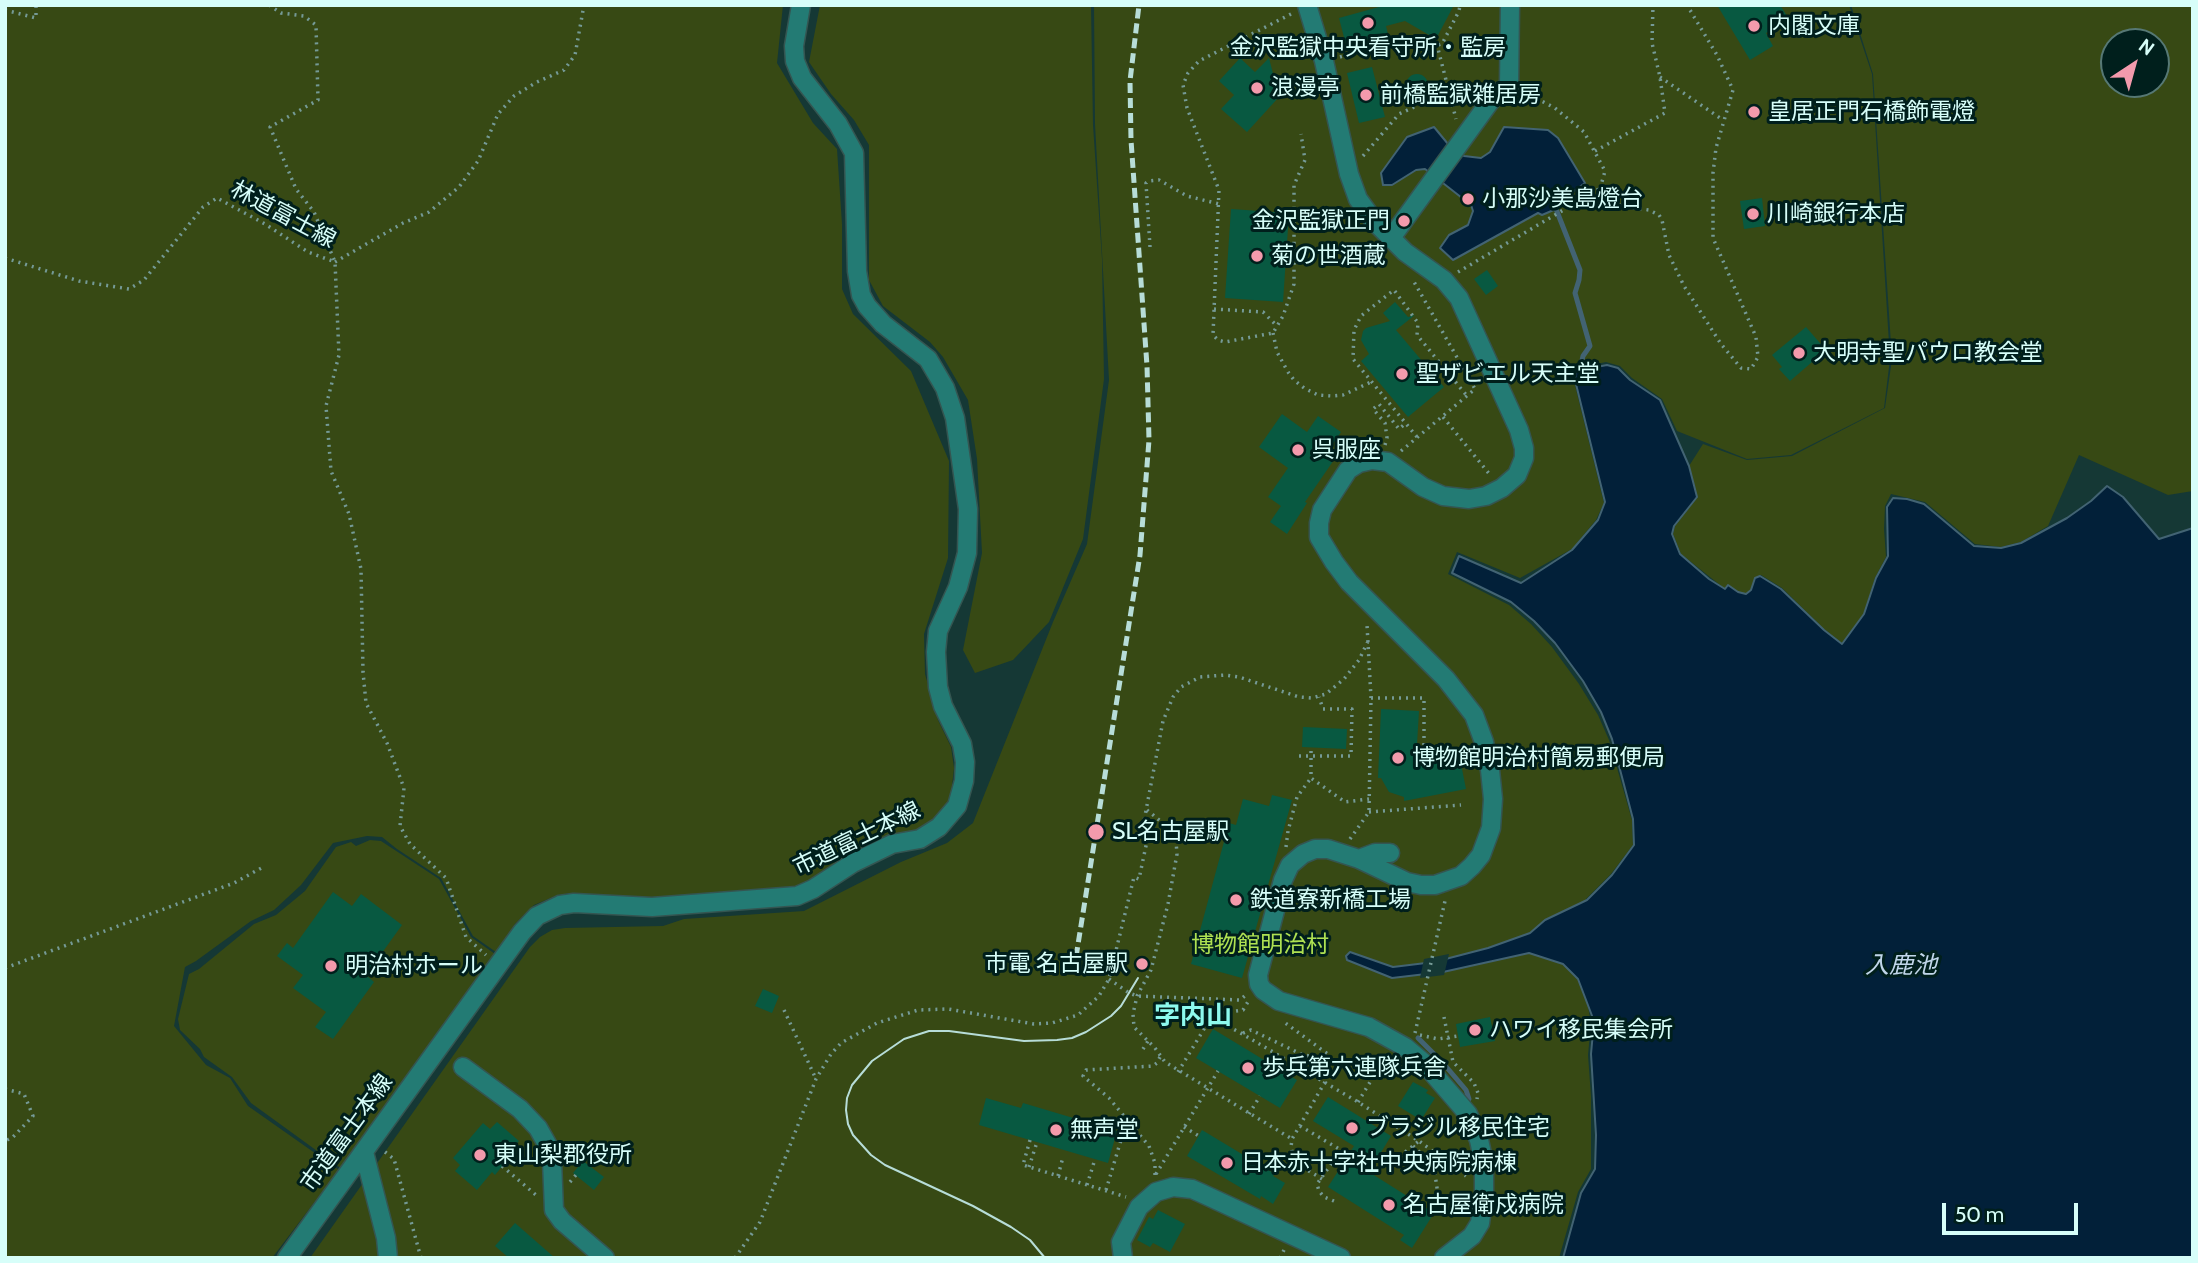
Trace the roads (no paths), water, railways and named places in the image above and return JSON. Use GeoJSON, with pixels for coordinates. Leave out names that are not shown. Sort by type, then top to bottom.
{"type":"FeatureCollection","features":[{"type":"Feature","properties":{"kind":"street","name":"市道富士本線"},"geometry":{"type":"LineString","coordinates":[[287,1258],[528,924],[548,909],[574,903],[652,907],[797,896],[892,844],[920,839],[939,827],[957,806],[964,781],[965,762],[962,744],[943,706],[938,687],[936,652],[938,631],[958,587],[967,553],[968,509],[955,418],[945,388],[928,359],[883,324],[861,295],[856,271],[854,153],[838,124],[802,78],[795,61],[794,46],[801,5]]}},
{"type":"Feature","properties":{"kind":"street"},"geometry":{"type":"LineString","coordinates":[[1307,5],[1324,61],[1349,174],[1363,208],[1405,252],[1444,280],[1464,305],[1519,430],[1524,448],[1521,467],[1510,482],[1495,492],[1478,498],[1460,499],[1430,491],[1388,462],[1372,460],[1359,463],[1348,470],[1322,510],[1318,532],[1321,543],[1349,582],[1446,679],[1474,715],[1490,770],[1493,799],[1491,828],[1481,855],[1472,866],[1461,876],[1442,883],[1421,885],[1407,882],[1359,859],[1328,849],[1315,849],[1296,859],[1283,880],[1259,965],[1259,984],[1263,990],[1279,1001],[1369,1027],[1395,1040],[1424,1063],[1468,1114],[1482,1150],[1484,1163],[1480,1223],[1472,1236],[1444,1258]]}},
{"type":"Feature","properties":{"kind":"street"},"geometry":{"type":"LineString","coordinates":[[1391,238],[1494,96],[1509,86],[1510,5]]}},
{"type":"Feature","properties":{"kind":"street"},"geometry":{"type":"LineString","coordinates":[[1359,859],[1375,853],[1390,853]]}},
{"type":"Feature","properties":{"kind":"street"},"geometry":{"type":"LineString","coordinates":[[463,1067],[520,1110],[538,1128],[552,1161],[554,1210],[562,1221],[605,1258]]}},
{"type":"Feature","properties":{"kind":"street"},"geometry":{"type":"LineString","coordinates":[[367,1147],[388,1258]]}},
{"type":"Feature","properties":{"kind":"street"},"geometry":{"type":"LineString","coordinates":[[1123,1258],[1121,1242],[1151,1190],[1173,1187],[1192,1189],[1341,1258]]}},
{"type":"Feature","properties":{"kind":"water"},"geometry":{"type":"Polygon","coordinates":[[[1434,127],[1448,144],[1464,156],[1481,158],[1490,152],[1504,127],[1548,130],[1558,138],[1585,183],[1567,196],[1567,200],[1556,209],[1542,215],[1538,213],[1453,260],[1440,248],[1449,235],[1468,225],[1473,211],[1471,205],[1425,169],[1416,170],[1392,185],[1383,185],[1381,173],[1407,137],[1434,127]]]}},
{"type":"Feature","properties":{"kind":"water","name":"入鹿池"},"geometry":{"type":"Polygon","coordinates":[[[1581,365],[1586,369],[1607,365],[1618,368],[1630,380],[1660,400],[1689,466],[1697,497],[1674,526],[1672,534],[1680,554],[1725,589],[1728,585],[1746,594],[1751,590],[1755,578],[1760,576],[1781,589],[1842,644],[1864,614],[1876,578],[1888,556],[1887,507],[1893,498],[1924,504],[1974,546],[2001,548],[2021,543],[2067,518],[2107,486],[2123,497],[2159,539],[2193,528],[2193,1258],[1563,1258],[1581,1193],[1595,1169],[1596,1135],[1591,1054],[1594,1021],[1578,979],[1563,964],[1529,953],[1443,972],[1392,978],[1347,960],[1346,956],[1350,952],[1393,967],[1434,962],[1488,948],[1530,933],[1545,920],[1587,900],[1612,875],[1634,845],[1633,819],[1612,739],[1601,712],[1583,681],[1555,643],[1511,602],[1452,573],[1459,556],[1521,583],[1572,550],[1598,520],[1605,502],[1575,380],[1576,368],[1581,365]]]}},
{"type":"Feature","properties":{"kind":"waterway"},"geometry":{"type":"LineString","coordinates":[[1556,209],[1580,270],[1575,293],[1590,346],[1581,365]]}},
{"type":"Feature","properties":{"kind":"waterway"},"geometry":{"type":"LineString","coordinates":[[1418,1038],[1466,1090],[1469,1099],[1466,1104]]}},
{"type":"Feature","properties":{"kind":"tram line"},"geometry":{"type":"LineString","coordinates":[[1045,1258],[1030,1240],[1011,1227],[885,1165],[871,1155],[853,1135],[848,1124],[847,1098],[852,1085],[872,1061],[904,1039],[929,1031],[1024,1041],[1072,1038],[1111,1016],[1121,1006],[1138,978]]}},
{"type":"Feature","properties":{"kind":"railway"},"geometry":{"type":"LineString","coordinates":[[1076,957],[1140,555],[1149,440],[1147,366],[1131,140],[1130,81],[1139,5]]}},
{"type":"Feature","properties":{"kind":"place","name":"金沢監獄中央看守所・監房"},"geometry":{"type":"Point","coordinates":[1368,23]}},
{"type":"Feature","properties":{"kind":"place","name":"内閣文庫"},"geometry":{"type":"Point","coordinates":[1754,26]}},
{"type":"Feature","properties":{"kind":"place","name":"浪漫亭"},"geometry":{"type":"Point","coordinates":[1257,88]}},
{"type":"Feature","properties":{"kind":"place","name":"前橋監獄雑居房"},"geometry":{"type":"Point","coordinates":[1366,95]}},
{"type":"Feature","properties":{"kind":"place","name":"皇居正門石橋飾電燈"},"geometry":{"type":"Point","coordinates":[1754,112]}},
{"type":"Feature","properties":{"kind":"place","name":"小那沙美島燈台"},"geometry":{"type":"Point","coordinates":[1468,199]}},
{"type":"Feature","properties":{"kind":"place","name":"川崎銀行本店"},"geometry":{"type":"Point","coordinates":[1753,214]}},
{"type":"Feature","properties":{"kind":"place","name":"金沢監獄正門"},"geometry":{"type":"Point","coordinates":[1404,221]}},
{"type":"Feature","properties":{"kind":"place","name":"菊の世酒蔵"},"geometry":{"type":"Point","coordinates":[1257,256]}},
{"type":"Feature","properties":{"kind":"place","name":"大明寺聖パウロ教会堂"},"geometry":{"type":"Point","coordinates":[1799,353]}},
{"type":"Feature","properties":{"kind":"place","name":"聖ザビエル天主堂"},"geometry":{"type":"Point","coordinates":[1402,374]}},
{"type":"Feature","properties":{"kind":"place","name":"呉服座"},"geometry":{"type":"Point","coordinates":[1298,450]}},
{"type":"Feature","properties":{"kind":"place","name":"博物館明治村簡易郵便局"},"geometry":{"type":"Point","coordinates":[1398,758]}},
{"type":"Feature","properties":{"kind":"place","name":"SL名古屋駅"},"geometry":{"type":"Point","coordinates":[1096,832]}},
{"type":"Feature","properties":{"kind":"place","name":"鉄道寮新橋工場"},"geometry":{"type":"Point","coordinates":[1236,900]}},
{"type":"Feature","properties":{"kind":"place","name":"市電 名古屋駅"},"geometry":{"type":"Point","coordinates":[1142,964]}},
{"type":"Feature","properties":{"kind":"place","name":"明治村ホール"},"geometry":{"type":"Point","coordinates":[331,966]}},
{"type":"Feature","properties":{"kind":"place","name":"ハワイ移民集会所"},"geometry":{"type":"Point","coordinates":[1475,1030]}},
{"type":"Feature","properties":{"kind":"place","name":"歩兵第六連隊兵舎"},"geometry":{"type":"Point","coordinates":[1248,1068]}},
{"type":"Feature","properties":{"kind":"place","name":"ブラジル移民住宅"},"geometry":{"type":"Point","coordinates":[1352,1128]}},
{"type":"Feature","properties":{"kind":"place","name":"無声堂"},"geometry":{"type":"Point","coordinates":[1056,1130]}},
{"type":"Feature","properties":{"kind":"place","name":"東山梨郡役所"},"geometry":{"type":"Point","coordinates":[480,1155]}},
{"type":"Feature","properties":{"kind":"place","name":"日本赤十字社中央病院病棟"},"geometry":{"type":"Point","coordinates":[1227,1163]}},
{"type":"Feature","properties":{"kind":"place","name":"名古屋衛戍病院"},"geometry":{"type":"Point","coordinates":[1389,1205]}},
{"type":"Feature","properties":{"kind":"district","name":"字内山"},"geometry":{"type":"Point","coordinates":[1193,1016]}},
{"type":"Feature","properties":{"kind":"park label","name":"博物館明治村"},"geometry":{"type":"Point","coordinates":[1260,945]}}]}
